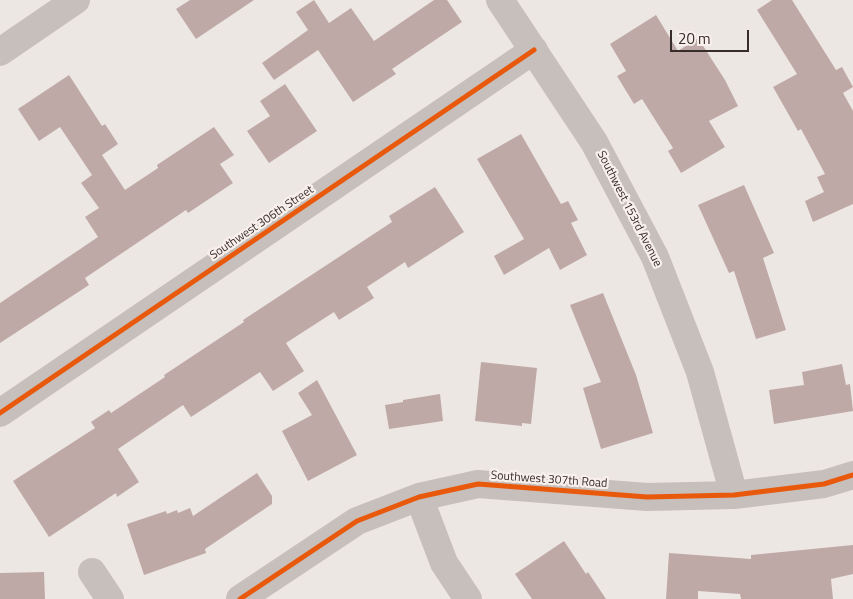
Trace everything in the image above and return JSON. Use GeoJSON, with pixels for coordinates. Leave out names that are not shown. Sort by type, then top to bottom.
{"type":"FeatureCollection","features":[{"type":"Feature","properties":{"kind":"street"},"geometry":{"type":"LineString","coordinates":[[0,52],[76,0]]}},
{"type":"Feature","properties":{"kind":"street","name":"Southwest 153rd Avenue"},"geometry":{"type":"LineString","coordinates":[[500,0],[594,142],[655,257],[700,372],[734,496]]}},
{"type":"Feature","properties":{"kind":"street","name":"Southwest 306th Street"},"geometry":{"type":"LineString","coordinates":[[0,413],[534,50]]}},
{"type":"Feature","properties":{"kind":"street","name":"Southwest 307th Road"},"geometry":{"type":"LineString","coordinates":[[240,599],[357,521],[419,497],[478,484],[647,497],[734,496],[824,484],[853,475]]}},
{"type":"Feature","properties":{"kind":"street"},"geometry":{"type":"LineString","coordinates":[[419,497],[444,564],[468,599]]}},
{"type":"Feature","properties":{"kind":"street"},"geometry":{"type":"LineString","coordinates":[[92,572],[110,599]]}},
{"type":"Feature","properties":{"kind":"building"},"geometry":{"type":"Polygon","coordinates":[[[190,0],[254,0],[196,39],[176,9],[190,0]]]}},
{"type":"Feature","properties":{"kind":"building"},"geometry":{"type":"Polygon","coordinates":[[[314,0],[329,23],[351,8],[374,41],[434,0],[447,0],[462,22],[392,69],[396,74],[353,102],[318,50],[274,80],[262,63],[308,30],[296,12],[314,0]]]}},
{"type":"Feature","properties":{"kind":"building"},"geometry":{"type":"Polygon","coordinates":[[[772,0],[792,0],[836,70],[842,67],[853,87],[843,93],[853,111],[853,204],[813,222],[805,201],[824,192],[817,177],[825,174],[801,129],[798,131],[773,87],[797,74],[757,10],[772,0]]]}},
{"type":"Feature","properties":{"kind":"building"},"geometry":{"type":"Polygon","coordinates":[[[656,15],[678,51],[698,38],[725,80],[738,106],[709,121],[725,147],[681,173],[668,151],[673,148],[642,99],[634,104],[617,76],[626,71],[610,44],[656,15]]]}},
{"type":"Feature","properties":{"kind":"building"},"geometry":{"type":"Polygon","coordinates":[[[69,75],[102,126],[105,124],[118,144],[102,155],[125,190],[158,168],[157,165],[214,127],[234,155],[220,164],[233,183],[188,213],[186,210],[85,278],[89,285],[0,343],[0,303],[98,237],[85,217],[99,208],[81,183],[92,175],[60,127],[39,141],[18,109],[69,75]]]}},
{"type":"Feature","properties":{"kind":"building"},"geometry":{"type":"Polygon","coordinates":[[[285,84],[317,131],[269,163],[247,131],[270,116],[260,101],[285,84]]]}},
{"type":"Feature","properties":{"kind":"building"},"geometry":{"type":"Polygon","coordinates":[[[521,134],[561,204],[568,201],[578,220],[571,223],[587,255],[560,270],[549,248],[504,275],[494,256],[524,239],[477,159],[521,134]]]}},
{"type":"Feature","properties":{"kind":"building"},"geometry":{"type":"Polygon","coordinates":[[[744,185],[774,253],[763,258],[786,330],[756,339],[734,271],[729,273],[698,205],[744,185]]]}},
{"type":"Feature","properties":{"kind":"building"},"geometry":{"type":"Polygon","coordinates":[[[435,187],[464,232],[408,268],[405,262],[367,287],[374,298],[339,320],[334,312],[286,343],[304,371],[273,391],[260,372],[191,417],[183,405],[118,449],[139,482],[117,497],[116,493],[49,537],[13,481],[95,428],[91,422],[109,410],[111,413],[244,322],[243,320],[392,222],[389,216],[435,187]]]}},
{"type":"Feature","properties":{"kind":"building"},"geometry":{"type":"Polygon","coordinates":[[[603,293],[636,375],[653,433],[601,449],[583,388],[601,382],[570,305],[603,293]]]}},
{"type":"Feature","properties":{"kind":"building"},"geometry":{"type":"Polygon","coordinates":[[[481,362],[537,368],[531,424],[522,423],[522,426],[475,421],[481,362]]]}},
{"type":"Feature","properties":{"kind":"building"},"geometry":{"type":"Polygon","coordinates":[[[842,364],[846,385],[850,384],[853,411],[774,424],[769,390],[804,385],[802,372],[842,364]]]}},
{"type":"Feature","properties":{"kind":"building"},"geometry":{"type":"Polygon","coordinates":[[[317,380],[357,455],[308,481],[282,431],[312,415],[298,393],[317,380]]]}},
{"type":"Feature","properties":{"kind":"building"},"geometry":{"type":"Polygon","coordinates":[[[440,394],[443,421],[389,429],[385,405],[440,394]]]}},
{"type":"Feature","properties":{"kind":"building"},"geometry":{"type":"Polygon","coordinates":[[[257,473],[272,496],[272,504],[205,549],[206,553],[144,575],[127,524],[166,511],[167,514],[177,510],[178,513],[190,508],[193,516],[257,473]]]}},
{"type":"Feature","properties":{"kind":"building"},"geometry":{"type":"Polygon","coordinates":[[[564,541],[586,574],[588,572],[606,599],[532,599],[515,574],[564,541]]]}},
{"type":"Feature","properties":{"kind":"building"},"geometry":{"type":"Polygon","coordinates":[[[853,545],[853,574],[831,579],[833,599],[741,599],[740,594],[698,591],[698,599],[666,599],[669,553],[751,559],[751,555],[853,545]]]}},
{"type":"Feature","properties":{"kind":"building"},"geometry":{"type":"Polygon","coordinates":[[[44,572],[45,599],[0,599],[0,573],[44,572]]]}},
{"type":"Feature","properties":{"kind":"cycle path"},"geometry":{"type":"LineString","coordinates":[[0,413],[534,50]]}},
{"type":"Feature","properties":{"kind":"cycle path"},"geometry":{"type":"LineString","coordinates":[[240,599],[357,521],[419,497],[478,484],[647,497],[734,495],[824,484],[853,475]]}}]}
